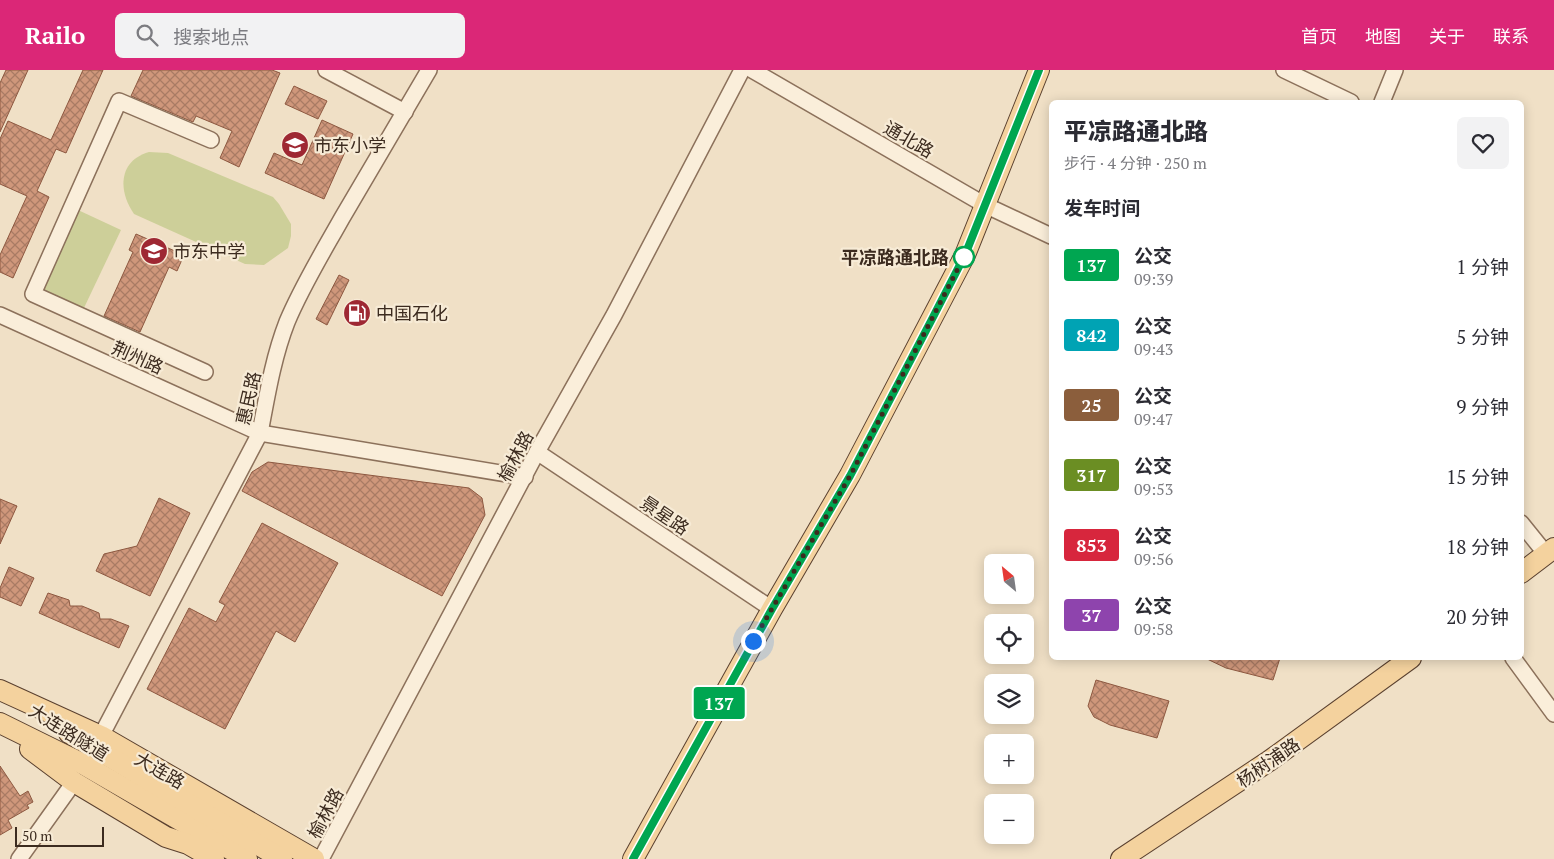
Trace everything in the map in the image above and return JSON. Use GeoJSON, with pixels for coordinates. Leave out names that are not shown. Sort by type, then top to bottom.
{"type":"FeatureCollection","features":[{"type":"Feature","properties":{"kind":"main road"},"geometry":{"type":"LineString","coordinates":[[633,859],[772,609],[872,435],[965,255],[1040,70]]}},
{"type":"Feature","properties":{"kind":"main road"},"geometry":{"type":"LineString","coordinates":[[1524,571],[1550,551]]}},
{"type":"Feature","properties":{"kind":"main road","name":"杨树浦路"},"geometry":{"type":"LineString","coordinates":[[1121,859],[1269,761],[1408,660]]}},
{"type":"Feature","properties":{"kind":"main road","name":"大连路"},"geometry":{"type":"LineString","coordinates":[[6,693],[101,736],[314,859]]}},
{"type":"Feature","properties":{"kind":"main road","name":"大连路隧道"},"geometry":{"type":"LineString","coordinates":[[6,693],[92,747],[282,859]]}},
{"type":"Feature","properties":{"kind":"main road"},"geometry":{"type":"LineString","coordinates":[[0,724],[74,782],[166,838],[188,844],[214,859]]}},
{"type":"Feature","properties":{"kind":"main road","name":"大连路隧道"},"geometry":{"type":"LineString","coordinates":[[0,724],[80,763],[247,859]]}},
{"type":"Feature","properties":{"kind":"street"},"geometry":{"type":"LineString","coordinates":[[326,70],[405,112]]}},
{"type":"Feature","properties":{"kind":"street","name":"惠民路"},"geometry":{"type":"LineString","coordinates":[[101,736],[260,433],[268,390],[290,316],[318,260],[430,70]]}},
{"type":"Feature","properties":{"kind":"street","name":"榆林路"},"geometry":{"type":"LineString","coordinates":[[322,859],[538,452],[614,315],[742,70]]}},
{"type":"Feature","properties":{"kind":"street","name":"通北路"},"geometry":{"type":"LineString","coordinates":[[752,70],[985,205],[1049,235]]}},
{"type":"Feature","properties":{"kind":"street"},"geometry":{"type":"LineString","coordinates":[[1284,70],[1347,100]]}},
{"type":"Feature","properties":{"kind":"street"},"geometry":{"type":"LineString","coordinates":[[1383,100],[1395,70]]}},
{"type":"Feature","properties":{"kind":"street"},"geometry":{"type":"LineString","coordinates":[[205,372],[33,294],[119,101],[210,140]]}},
{"type":"Feature","properties":{"kind":"street","name":"荆州路"},"geometry":{"type":"LineString","coordinates":[[0,315],[260,433]]}},
{"type":"Feature","properties":{"kind":"street"},"geometry":{"type":"LineString","coordinates":[[260,433],[525,477]]}},
{"type":"Feature","properties":{"kind":"street","name":"景星路"},"geometry":{"type":"LineString","coordinates":[[538,452],[772,609]]}},
{"type":"Feature","properties":{"kind":"street"},"geometry":{"type":"LineString","coordinates":[[1524,526],[1550,551]]}},
{"type":"Feature","properties":{"kind":"street"},"geometry":{"type":"LineString","coordinates":[[1514,660],[1554,714]]}},
{"type":"Feature","properties":{"kind":"street"},"geometry":{"type":"LineString","coordinates":[[19,859],[74,782]]}},
{"type":"Feature","properties":{"kind":"green space"},"geometry":{"type":"Polygon","coordinates":[[[149,152],[168,153],[273,197],[291,224],[288,248],[264,265],[245,264],[134,214],[125,196],[124,178],[131,162],[149,152]]]}},
{"type":"Feature","properties":{"kind":"green space"},"geometry":{"type":"Polygon","coordinates":[[[78,210],[121,230],[83,310],[40,290],[78,210]]]}},
{"type":"Feature","properties":{"kind":"building"},"geometry":{"type":"Polygon","coordinates":[[[6,70],[28,70],[0,132],[0,83],[6,70]]]}},
{"type":"Feature","properties":{"kind":"building"},"geometry":{"type":"Polygon","coordinates":[[[83,70],[103,70],[66,153],[56,149],[37,191],[49,197],[13,278],[0,272],[0,255],[27,196],[0,184],[0,139],[8,121],[51,140],[83,70]]]}},
{"type":"Feature","properties":{"kind":"building"},"geometry":{"type":"Polygon","coordinates":[[[143,70],[272,70],[280,73],[239,167],[220,158],[232,131],[196,116],[193,122],[131,96],[143,70]]]}},
{"type":"Feature","properties":{"kind":"building"},"geometry":{"type":"Polygon","coordinates":[[[294,86],[327,101],[318,119],[285,104],[294,86]]]}},
{"type":"Feature","properties":{"kind":"building"},"geometry":{"type":"Polygon","coordinates":[[[322,120],[353,134],[324,199],[265,173],[274,153],[302,165],[322,120]]]}},
{"type":"Feature","properties":{"kind":"building"},"geometry":{"type":"Polygon","coordinates":[[[136,234],[184,255],[177,271],[169,267],[140,332],[104,316],[133,252],[129,250],[136,234]]]}},
{"type":"Feature","properties":{"kind":"building"},"geometry":{"type":"Polygon","coordinates":[[[339,275],[349,280],[327,325],[316,319],[339,275]]]}},
{"type":"Feature","properties":{"kind":"building"},"geometry":{"type":"Polygon","coordinates":[[[268,462],[469,488],[482,498],[485,515],[442,596],[242,491],[252,472],[268,462]]]}},
{"type":"Feature","properties":{"kind":"building"},"geometry":{"type":"Polygon","coordinates":[[[159,498],[190,513],[150,596],[96,571],[104,554],[137,546],[159,498]]]}},
{"type":"Feature","properties":{"kind":"building"},"geometry":{"type":"Polygon","coordinates":[[[0,499],[17,506],[0,544],[0,499]]]}},
{"type":"Feature","properties":{"kind":"building"},"geometry":{"type":"Polygon","coordinates":[[[262,523],[338,563],[295,642],[276,631],[225,729],[147,689],[189,608],[216,622],[225,605],[219,602],[262,523]]]}},
{"type":"Feature","properties":{"kind":"building"},"geometry":{"type":"Polygon","coordinates":[[[9,567],[34,578],[21,606],[0,597],[0,588],[9,567]]]}},
{"type":"Feature","properties":{"kind":"building"},"geometry":{"type":"Polygon","coordinates":[[[48,593],[69,600],[70,606],[82,606],[99,613],[100,619],[111,619],[129,626],[119,648],[39,613],[48,593]]]}},
{"type":"Feature","properties":{"kind":"building"},"geometry":{"type":"Polygon","coordinates":[[[1209,660],[1279,660],[1273,680],[1226,668],[1209,660]]]}},
{"type":"Feature","properties":{"kind":"building"},"geometry":{"type":"Polygon","coordinates":[[[1096,680],[1169,701],[1157,738],[1110,725],[1094,717],[1088,706],[1096,680]]]}},
{"type":"Feature","properties":{"kind":"building"},"geometry":{"type":"Polygon","coordinates":[[[0,766],[20,796],[28,791],[33,802],[27,805],[29,808],[8,820],[12,828],[0,835],[0,766]]]}},
{"type":"Feature","properties":{"kind":"bus line","name":"137"},"geometry":{"type":"LineString","coordinates":[[633,859],[772,609],[850,476],[965,255],[1039,70]]}},
{"type":"Feature","properties":{"kind":"place","name":"市东小学"},"geometry":{"type":"Point","coordinates":[295,145]}},
{"type":"Feature","properties":{"kind":"place","name":"市东中学"},"geometry":{"type":"Point","coordinates":[154,251]}},
{"type":"Feature","properties":{"kind":"place","name":"平凉路通北路"},"geometry":{"type":"Point","coordinates":[964,257]}},
{"type":"Feature","properties":{"kind":"place","name":"中国石化"},"geometry":{"type":"Point","coordinates":[357,313]}},
{"type":"Feature","properties":{"kind":"route"},"geometry":{"type":"LineString","coordinates":[[753,641],[850,476],[965,255],[964,257]]}}]}
